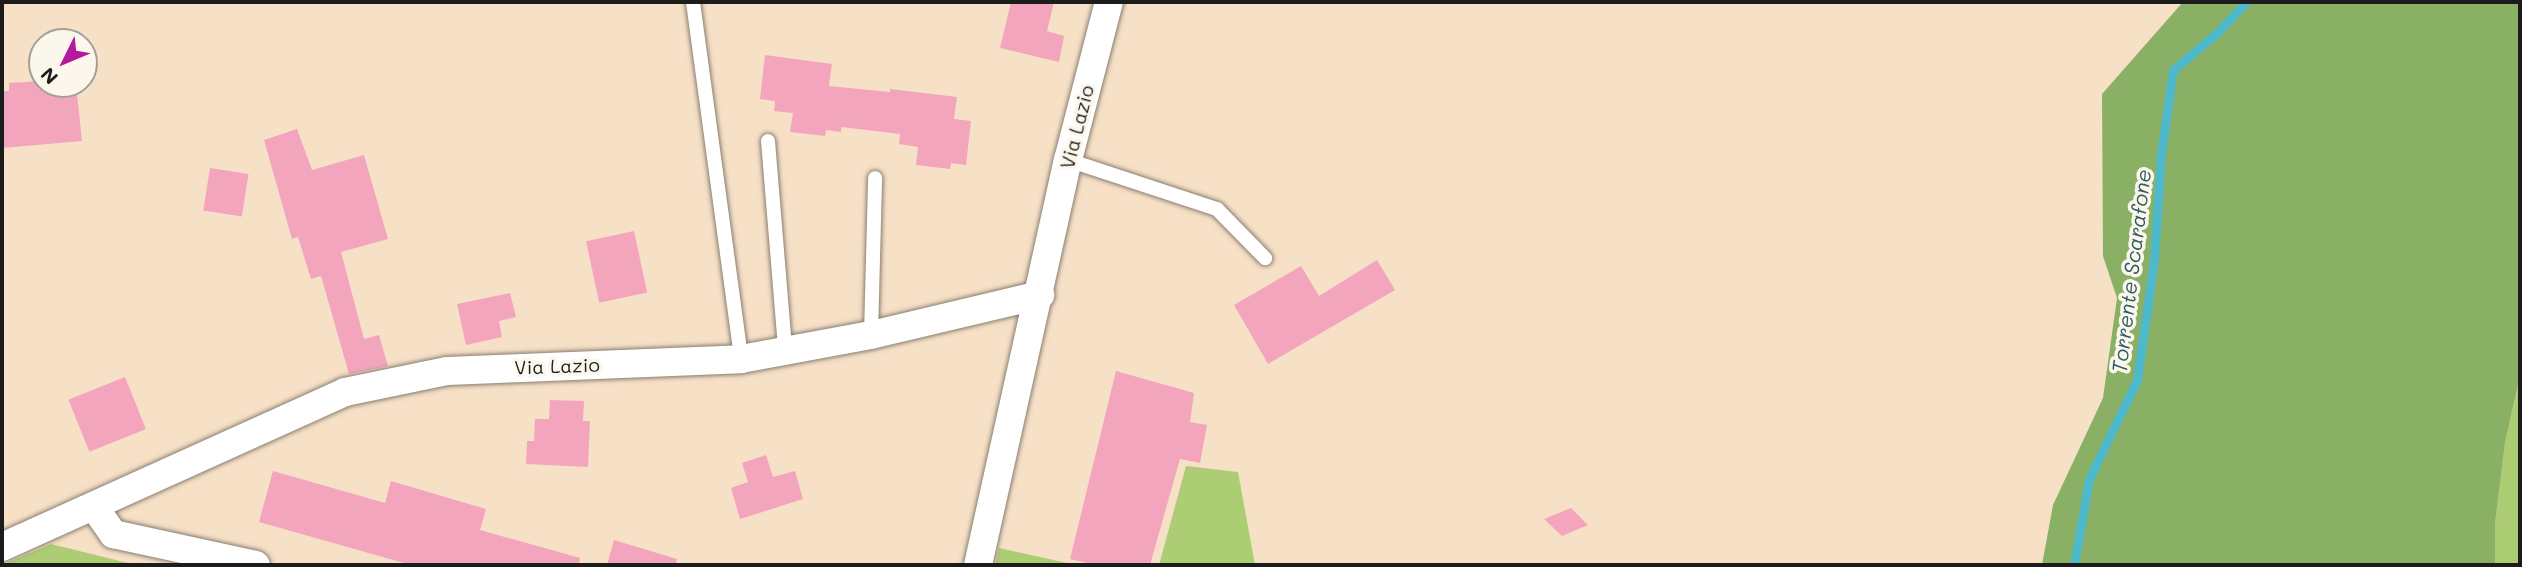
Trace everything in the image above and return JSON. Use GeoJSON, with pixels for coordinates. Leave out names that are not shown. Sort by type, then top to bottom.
{"type":"FeatureCollection","features":[{"type":"Feature","properties":{"kind":"street","name":"Via Lazio"},"geometry":{"type":"LineString","coordinates":[[978,565],[1068,160],[1109,2]]}},
{"type":"Feature","properties":{"kind":"street","name":"Via Lazio"},"geometry":{"type":"LineString","coordinates":[[2,548],[345,392],[447,370],[741,359],[871,335],[1040,295]]}},
{"type":"Feature","properties":{"kind":"street"},"geometry":{"type":"LineString","coordinates":[[94,508],[113,534],[256,565]]}},
{"type":"Feature","properties":{"kind":"lane"},"geometry":{"type":"LineString","coordinates":[[693,2],[741,359]]}},
{"type":"Feature","properties":{"kind":"lane"},"geometry":{"type":"LineString","coordinates":[[768,141],[785,350]]}},
{"type":"Feature","properties":{"kind":"lane"},"geometry":{"type":"LineString","coordinates":[[1068,160],[1217,209],[1265,258]]}},
{"type":"Feature","properties":{"kind":"lane"},"geometry":{"type":"LineString","coordinates":[[871,335],[875,178]]}},
{"type":"Feature","properties":{"kind":"green space"},"geometry":{"type":"Polygon","coordinates":[[[2183,2],[2520,2],[2520,376],[2505,443],[2495,524],[2495,565],[2042,565],[2053,505],[2103,398],[2117,298],[2103,256],[2102,94],[2183,2]]]}},
{"type":"Feature","properties":{"kind":"green space"},"geometry":{"type":"Polygon","coordinates":[[[2520,376],[2520,565],[2495,565],[2495,524],[2505,443],[2520,376]]]}},
{"type":"Feature","properties":{"kind":"green space"},"geometry":{"type":"Polygon","coordinates":[[[1186,466],[1238,472],[1255,565],[1159,565],[1186,466]]]}},
{"type":"Feature","properties":{"kind":"green space"},"geometry":{"type":"Polygon","coordinates":[[[51,544],[136,565],[2,565],[51,544]]]}},
{"type":"Feature","properties":{"kind":"green space"},"geometry":{"type":"Polygon","coordinates":[[[999,548],[1076,565],[995,565],[999,548]]]}},
{"type":"Feature","properties":{"kind":"building"},"geometry":{"type":"Polygon","coordinates":[[[1011,2],[1054,2],[1047,31],[1064,36],[1059,62],[1000,48],[1011,2]]]}},
{"type":"Feature","properties":{"kind":"building"},"geometry":{"type":"Polygon","coordinates":[[[765,55],[832,64],[829,86],[890,92],[890,89],[957,97],[954,119],[971,121],[966,165],[951,163],[950,169],[916,165],[918,147],[899,144],[900,134],[841,127],[841,132],[826,130],[825,136],[790,132],[793,113],[774,111],[775,101],[760,99],[765,55]]]}},
{"type":"Feature","properties":{"kind":"building"},"geometry":{"type":"Polygon","coordinates":[[[28,82],[28,98],[77,98],[82,141],[2,148],[2,91],[9,91],[9,83],[28,82]]]}},
{"type":"Feature","properties":{"kind":"building"},"geometry":{"type":"Polygon","coordinates":[[[297,129],[312,170],[364,155],[388,239],[341,252],[364,339],[379,335],[388,366],[349,374],[321,276],[311,279],[298,237],[292,239],[264,140],[297,129]]]}},
{"type":"Feature","properties":{"kind":"building"},"geometry":{"type":"Polygon","coordinates":[[[210,168],[249,174],[242,217],[203,210],[210,168]]]}},
{"type":"Feature","properties":{"kind":"building"},"geometry":{"type":"Polygon","coordinates":[[[634,231],[647,293],[599,303],[586,241],[634,231]]]}},
{"type":"Feature","properties":{"kind":"building"},"geometry":{"type":"Polygon","coordinates":[[[1377,260],[1395,290],[1268,364],[1234,305],[1301,266],[1319,296],[1377,260]]]}},
{"type":"Feature","properties":{"kind":"building"},"geometry":{"type":"Polygon","coordinates":[[[510,293],[516,317],[499,321],[502,337],[466,345],[457,304],[510,293]]]}},
{"type":"Feature","properties":{"kind":"building"},"geometry":{"type":"Polygon","coordinates":[[[1116,371],[1194,393],[1190,422],[1207,425],[1200,463],[1180,459],[1150,565],[1096,565],[1070,559],[1116,371]]]}},
{"type":"Feature","properties":{"kind":"building"},"geometry":{"type":"Polygon","coordinates":[[[125,377],[146,429],[89,452],[68,400],[125,377]]]}},
{"type":"Feature","properties":{"kind":"building"},"geometry":{"type":"Polygon","coordinates":[[[550,400],[584,401],[583,421],[590,421],[588,467],[526,464],[527,441],[534,441],[535,419],[549,419],[550,400]]]}},
{"type":"Feature","properties":{"kind":"building"},"geometry":{"type":"Polygon","coordinates":[[[766,455],[773,477],[795,471],[803,499],[740,519],[731,488],[748,482],[742,463],[766,455]]]}},
{"type":"Feature","properties":{"kind":"building"},"geometry":{"type":"Polygon","coordinates":[[[273,471],[385,503],[391,481],[486,509],[480,530],[580,558],[579,565],[411,565],[259,522],[273,471]]]}},
{"type":"Feature","properties":{"kind":"building"},"geometry":{"type":"Polygon","coordinates":[[[1571,508],[1588,525],[1562,536],[1544,519],[1571,508]]]}},
{"type":"Feature","properties":{"kind":"building"},"geometry":{"type":"Polygon","coordinates":[[[614,540],[677,559],[676,565],[607,565],[614,540]]]}},
{"type":"Feature","properties":{"kind":"waterway","name":"Torrente Scarafone"},"geometry":{"type":"LineString","coordinates":[[2074,565],[2089,479],[2137,380],[2154,260],[2161,154],[2173,70],[2217,33],[2246,2]]}}]}
